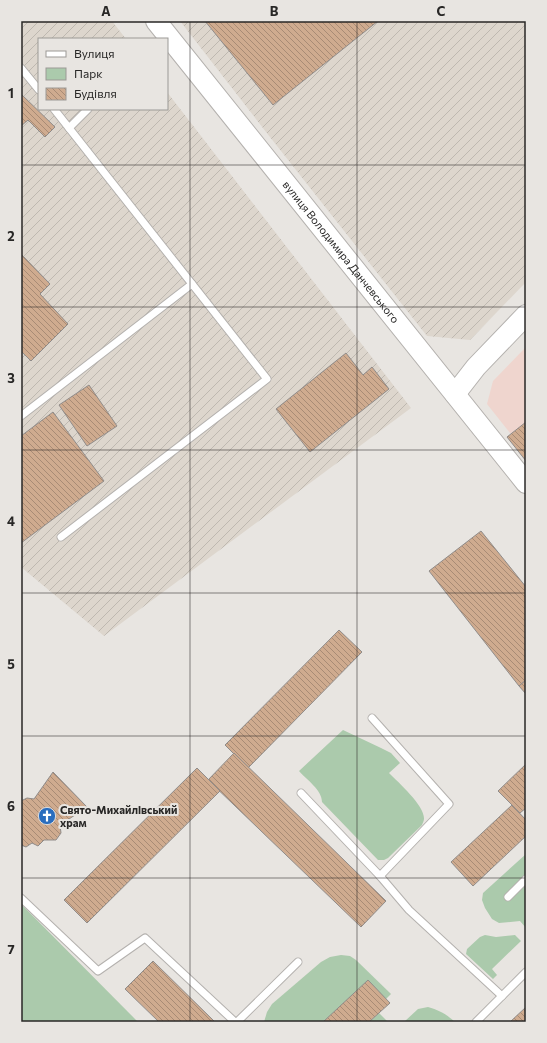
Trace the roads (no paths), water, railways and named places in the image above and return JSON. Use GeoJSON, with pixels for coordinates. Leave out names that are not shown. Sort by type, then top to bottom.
{"type":"FeatureCollection","features":[{"type":"Feature","properties":{"kind":"street","name":"вулиця Володимира Данчевського"},"geometry":{"type":"LineString","coordinates":[[160,29],[167,38]]}},
{"type":"Feature","properties":{"kind":"street","name":"вулиця Володимира Данчевського"},"geometry":{"type":"LineString","coordinates":[[168,39],[526,483]]}},
{"type":"Feature","properties":{"kind":"street"},"geometry":{"type":"LineString","coordinates":[[455,394],[476,367],[526,316]]}},
{"type":"Feature","properties":{"kind":"lane"},"geometry":{"type":"LineString","coordinates":[[21,68],[38,89]]}},
{"type":"Feature","properties":{"kind":"lane"},"geometry":{"type":"LineString","coordinates":[[55,110],[267,379],[61,537]]}},
{"type":"Feature","properties":{"kind":"lane"},"geometry":{"type":"LineString","coordinates":[[69,128],[87,110]]}},
{"type":"Feature","properties":{"kind":"lane"},"geometry":{"type":"LineString","coordinates":[[21,416],[192,284]]}},
{"type":"Feature","properties":{"kind":"lane"},"geometry":{"type":"LineString","coordinates":[[372,718],[449,804],[380,876]]}},
{"type":"Feature","properties":{"kind":"lane"},"geometry":{"type":"LineString","coordinates":[[301,793],[380,876],[409,910],[502,996]]}},
{"type":"Feature","properties":{"kind":"lane"},"geometry":{"type":"LineString","coordinates":[[508,897],[526,879]]}},
{"type":"Feature","properties":{"kind":"lane"},"geometry":{"type":"LineString","coordinates":[[21,898],[98,971],[145,938],[236,1022],[298,962]]}},
{"type":"Feature","properties":{"kind":"lane"},"geometry":{"type":"LineString","coordinates":[[476,1022],[526,972]]}},
{"type":"Feature","properties":{"kind":"place","name":"Свято-Михайлівський храм"},"geometry":{"type":"Point","coordinates":[47,816]}}]}
